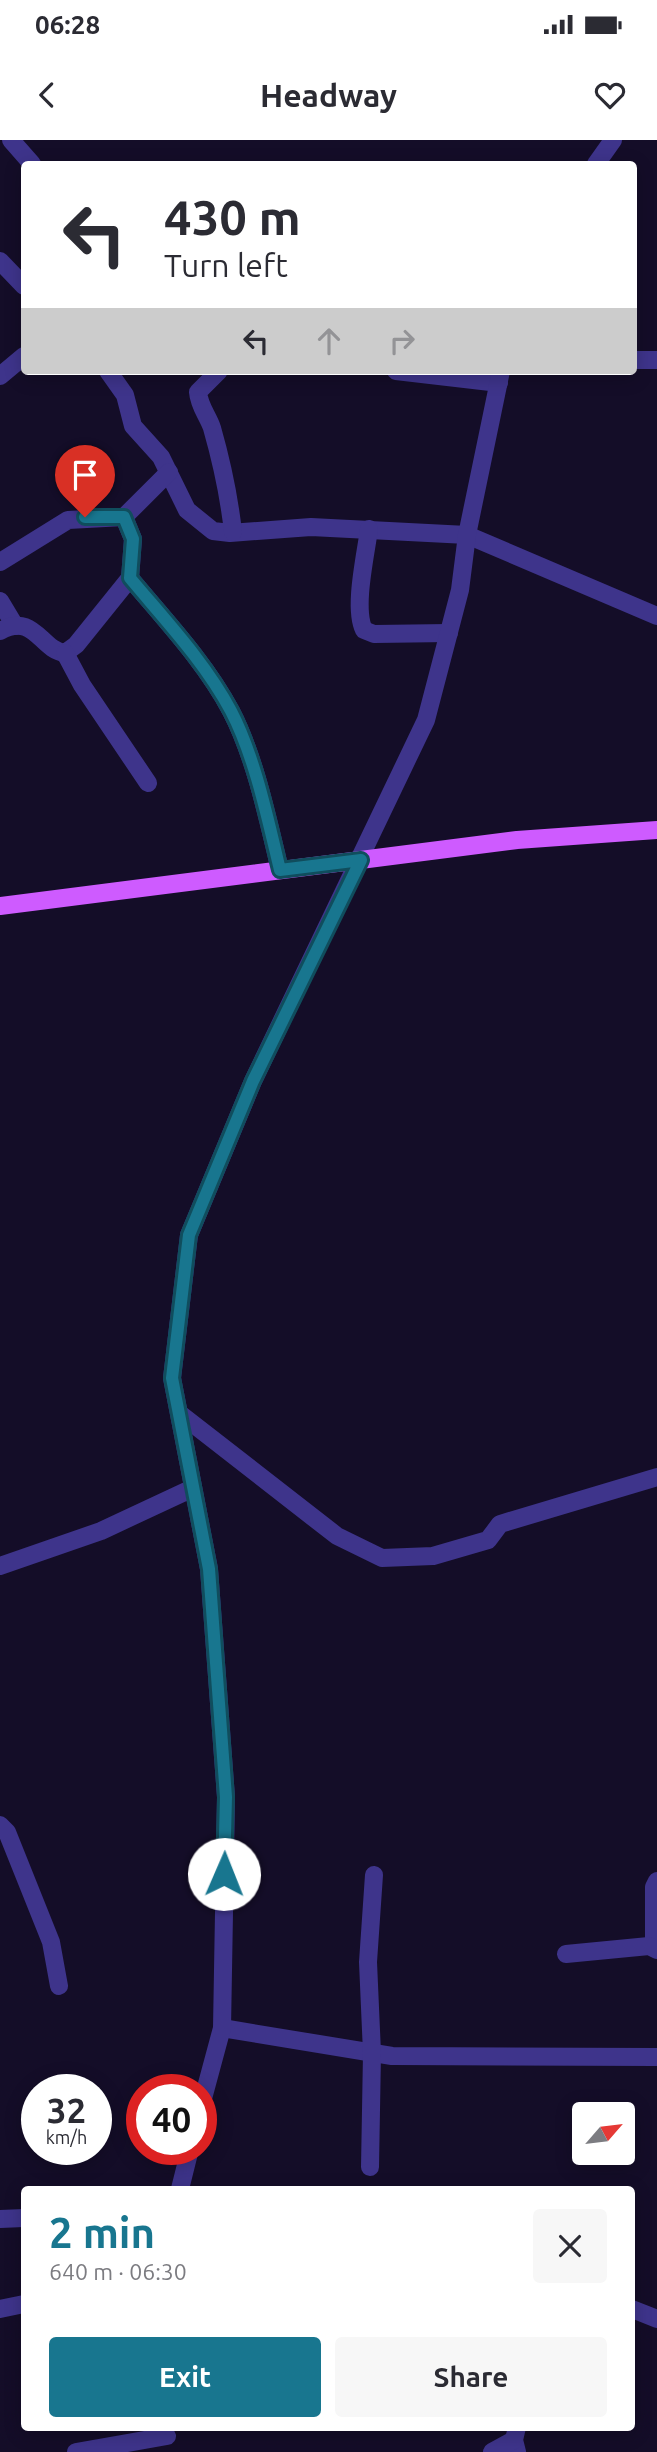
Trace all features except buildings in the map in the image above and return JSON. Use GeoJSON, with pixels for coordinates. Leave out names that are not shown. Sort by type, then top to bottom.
{"type":"FeatureCollection","features":[{"type":"Feature","properties":{"kind":"main road"},"geometry":{"type":"LineString","coordinates":[[0,906],[517,840],[657,830]]}},
{"type":"Feature","properties":{"kind":"street"},"geometry":{"type":"LineString","coordinates":[[11,140],[29,161]]}},
{"type":"Feature","properties":{"kind":"street"},"geometry":{"type":"LineString","coordinates":[[598,161],[613,140]]}},
{"type":"Feature","properties":{"kind":"street"},"geometry":{"type":"LineString","coordinates":[[0,261],[21,283]]}},
{"type":"Feature","properties":{"kind":"street"},"geometry":{"type":"LineString","coordinates":[[0,376],[21,358]]}},
{"type":"Feature","properties":{"kind":"street"},"geometry":{"type":"LineString","coordinates":[[637,360],[657,360]]}},
{"type":"Feature","properties":{"kind":"street"},"geometry":{"type":"LineString","coordinates":[[111,375],[125,395],[133,426],[161,457],[187,510],[213,531],[312,527],[467,535],[657,615]]}},
{"type":"Feature","properties":{"kind":"street"},"geometry":{"type":"LineString","coordinates":[[215,375],[198,392],[199,401],[210,423],[222,464],[233,532]]}},
{"type":"Feature","properties":{"kind":"street"},"geometry":{"type":"LineString","coordinates":[[210,2074],[222,2028],[226,1797],[209,1569],[172,1378],[189,1235],[253,1081],[426,720],[460,590],[467,535],[500,377],[465,375]]}},
{"type":"Feature","properties":{"kind":"street"},"geometry":{"type":"LineString","coordinates":[[0,562],[68,520],[124,517],[169,472]]}},
{"type":"Feature","properties":{"kind":"street"},"geometry":{"type":"LineString","coordinates":[[65,653],[102,617],[130,578],[133,539],[124,517]]}},
{"type":"Feature","properties":{"kind":"street"},"geometry":{"type":"LineString","coordinates":[[369,529],[361,601],[360,623],[364,630],[374,634],[449,633]]}},
{"type":"Feature","properties":{"kind":"street"},"geometry":{"type":"LineString","coordinates":[[130,578],[190,650],[231,711],[264,806],[280,870]]}},
{"type":"Feature","properties":{"kind":"street"},"geometry":{"type":"LineString","coordinates":[[0,601],[8,629],[32,629],[57,652],[65,653]]}},
{"type":"Feature","properties":{"kind":"street"},"geometry":{"type":"LineString","coordinates":[[65,653],[82,685],[148,783]]}},
{"type":"Feature","properties":{"kind":"street"},"geometry":{"type":"LineString","coordinates":[[179,1413],[337,1536],[360,1550],[382,1558],[433,1556],[488,1540],[500,1524],[657,1477]]}},
{"type":"Feature","properties":{"kind":"street"},"geometry":{"type":"LineString","coordinates":[[0,1566],[101,1531],[193,1488]]}},
{"type":"Feature","properties":{"kind":"street"},"geometry":{"type":"LineString","coordinates":[[0,1825],[7,1832],[51,1942],[59,1986]]}},
{"type":"Feature","properties":{"kind":"street"},"geometry":{"type":"LineString","coordinates":[[370,2167],[372,2053],[368,1962],[374,1875]]}},
{"type":"Feature","properties":{"kind":"street"},"geometry":{"type":"LineString","coordinates":[[566,1954],[656,1949],[654,1887],[657,1881]]}},
{"type":"Feature","properties":{"kind":"street"},"geometry":{"type":"LineString","coordinates":[[222,2028],[392,2056],[657,2057]]}},
{"type":"Feature","properties":{"kind":"street"},"geometry":{"type":"LineString","coordinates":[[181,2186],[186,2165]]}},
{"type":"Feature","properties":{"kind":"street"},"geometry":{"type":"LineString","coordinates":[[0,2220],[21,2218]]}},
{"type":"Feature","properties":{"kind":"street"},"geometry":{"type":"LineString","coordinates":[[0,2309],[21,2305]]}},
{"type":"Feature","properties":{"kind":"street"},"geometry":{"type":"LineString","coordinates":[[635,2310],[657,2319]]}},
{"type":"Feature","properties":{"kind":"street"},"geometry":{"type":"LineString","coordinates":[[76,2452],[167,2439]]}},
{"type":"Feature","properties":{"kind":"street"},"geometry":{"type":"LineString","coordinates":[[492,2452],[516,2440]]}},
{"type":"Feature","properties":{"kind":"route"},"geometry":{"type":"LineString","coordinates":[[85,517],[124,517],[133,539],[130,578],[190,650],[231,711],[268,819],[280,870],[361,860],[253,1081],[189,1235],[172,1378],[209,1569],[226,1797],[224,1874]]}}]}
